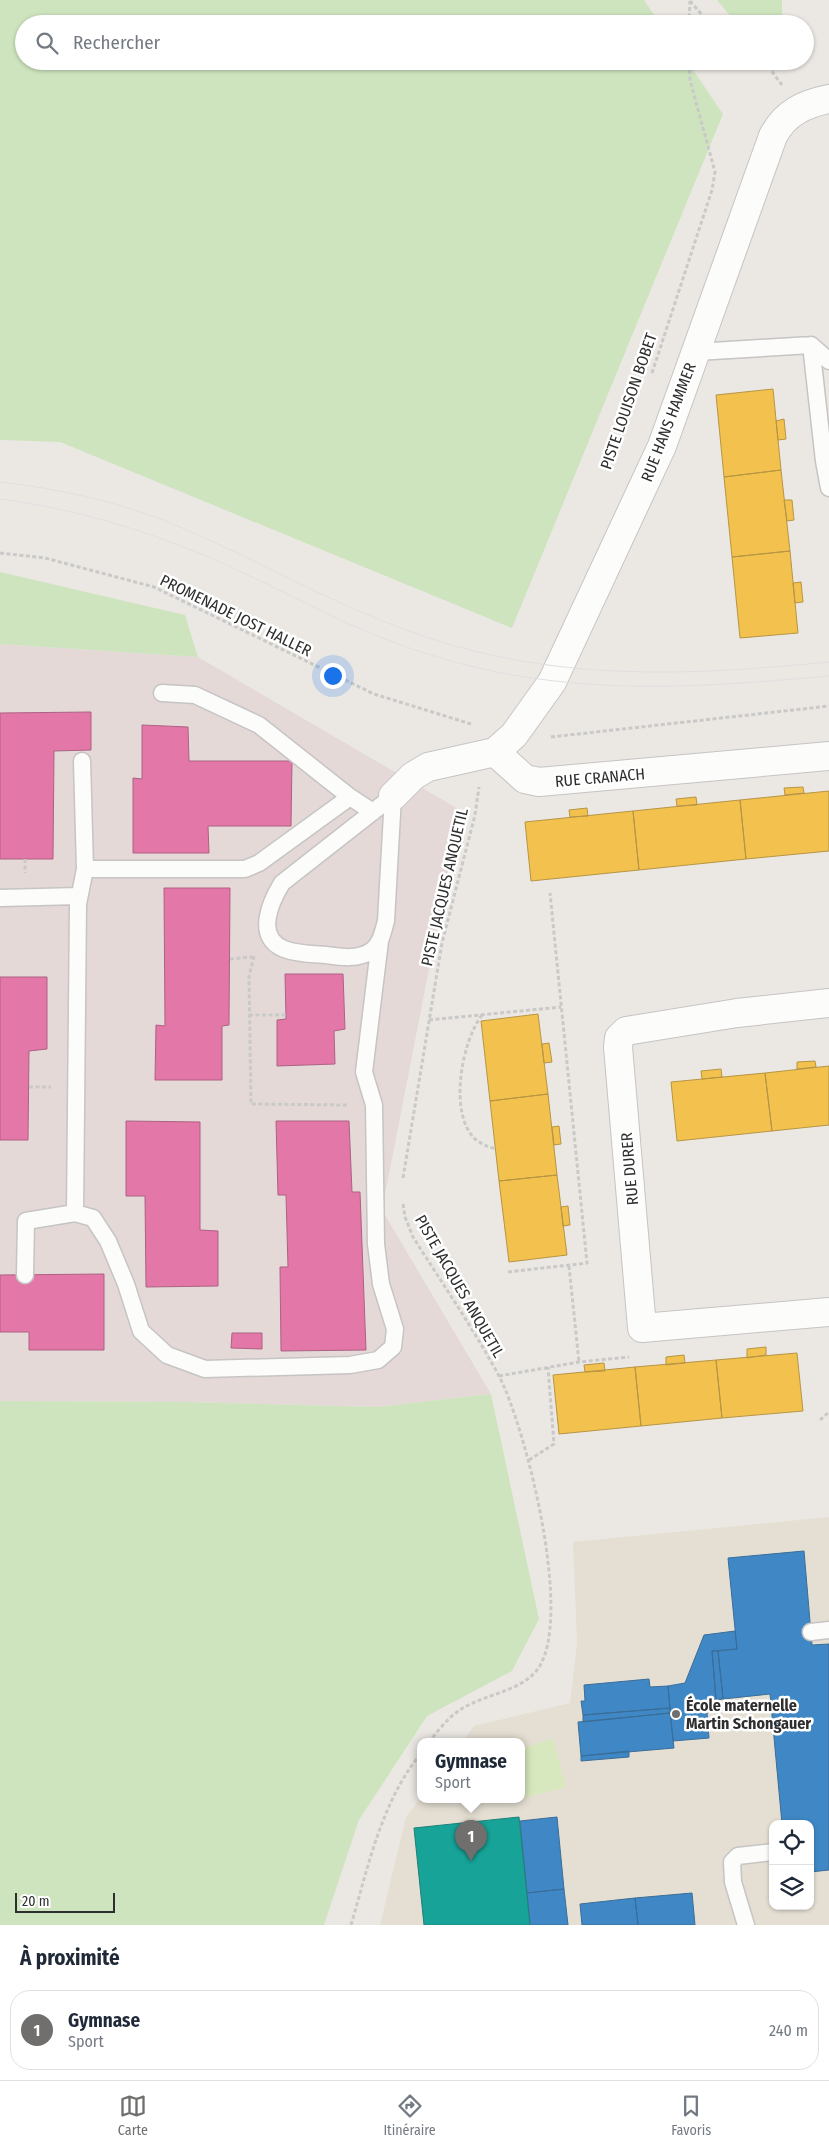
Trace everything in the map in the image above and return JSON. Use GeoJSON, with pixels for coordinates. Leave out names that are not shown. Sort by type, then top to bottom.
{"type":"FeatureCollection","features":[{"type":"Feature","properties":{"kind":"street","name":"RUE HANS HAMMER"},"geometry":{"type":"LineString","coordinates":[[505,743],[548,689],[662,446],[773,136],[780,122],[795,110],[808,103],[829,99]]}},
{"type":"Feature","properties":{"kind":"street","name":"RUE CRANACH"},"geometry":{"type":"LineString","coordinates":[[505,743],[525,778],[540,782],[829,756]]}},
{"type":"Feature","properties":{"kind":"street"},"geometry":{"type":"LineString","coordinates":[[383,804],[413,776],[428,767],[505,743]]}},
{"type":"Feature","properties":{"kind":"street","name":"RUE DURER"},"geometry":{"type":"LineString","coordinates":[[829,1003],[737,1013],[626,1031],[618,1038],[618,1047],[642,1328],[829,1312]]}},
{"type":"Feature","properties":{"kind":"lane"},"geometry":{"type":"LineString","coordinates":[[696,352],[811,345],[829,360]]}},
{"type":"Feature","properties":{"kind":"lane"},"geometry":{"type":"LineString","coordinates":[[811,345],[829,488]]}},
{"type":"Feature","properties":{"kind":"lane"},"geometry":{"type":"LineString","coordinates":[[162,693],[195,695],[258,725],[350,797],[383,804]]}},
{"type":"Feature","properties":{"kind":"lane"},"geometry":{"type":"LineString","coordinates":[[75,1213],[79,896],[85,869],[82,761]]}},
{"type":"Feature","properties":{"kind":"lane"},"geometry":{"type":"LineString","coordinates":[[85,869],[245,869],[258,863],[350,797]]}},
{"type":"Feature","properties":{"kind":"lane"},"geometry":{"type":"LineString","coordinates":[[380,941],[371,951],[351,958],[306,954],[282,949],[270,938],[266,920],[271,901],[282,883],[383,804]]}},
{"type":"Feature","properties":{"kind":"lane"},"geometry":{"type":"LineString","coordinates":[[25,1275],[26,1221],[75,1213],[93,1218],[108,1241],[126,1284],[141,1331],[167,1355],[205,1369],[350,1365],[378,1360],[394,1347],[395,1329],[381,1284],[376,1244],[374,1105],[364,1072],[380,941],[386,921],[383,804]]}},
{"type":"Feature","properties":{"kind":"lane"},"geometry":{"type":"LineString","coordinates":[[0,898],[79,896]]}},
{"type":"Feature","properties":{"kind":"lane"},"geometry":{"type":"LineString","coordinates":[[811,1632],[829,1630]]}},
{"type":"Feature","properties":{"kind":"lane"},"geometry":{"type":"LineString","coordinates":[[746,1925],[733,1882],[732,1862],[738,1856],[769,1852]]}},
{"type":"Feature","properties":{"kind":"path"},"geometry":{"type":"LineString","coordinates":[[689,15],[690,1]]}},
{"type":"Feature","properties":{"kind":"path"},"geometry":{"type":"LineString","coordinates":[[690,1],[702,15]]}},
{"type":"Feature","properties":{"kind":"path","name":"PISTE LOUISON BOBET"},"geometry":{"type":"LineString","coordinates":[[651,378],[712,190],[715,172],[690,80],[689,70]]}},
{"type":"Feature","properties":{"kind":"path","name":"PROMENADE JOST HALLER"},"geometry":{"type":"LineString","coordinates":[[0,553],[45,558],[154,587],[374,694],[445,718],[483,728],[492,739],[505,743]]}},
{"type":"Feature","properties":{"kind":"path"},"geometry":{"type":"LineString","coordinates":[[505,743],[829,706]]}},
{"type":"Feature","properties":{"kind":"path","name":"PISTE JACQUES ANQUETIL"},"geometry":{"type":"LineString","coordinates":[[403,1183],[442,942],[475,814],[478,789],[505,743]]}},
{"type":"Feature","properties":{"kind":"path"},"geometry":{"type":"LineString","coordinates":[[508,1272],[587,1263],[550,893]]}},
{"type":"Feature","properties":{"kind":"path"},"geometry":{"type":"LineString","coordinates":[[270,938],[252,958],[249,976],[251,1104],[374,1105]]}},
{"type":"Feature","properties":{"kind":"path"},"geometry":{"type":"LineString","coordinates":[[230,959],[252,958]]}},
{"type":"Feature","properties":{"kind":"path"},"geometry":{"type":"LineString","coordinates":[[429,1020],[561,1007]]}},
{"type":"Feature","properties":{"kind":"path"},"geometry":{"type":"LineString","coordinates":[[249,1014],[286,1014]]}},
{"type":"Feature","properties":{"kind":"path"},"geometry":{"type":"LineString","coordinates":[[482,1014],[474,1025],[462,1060],[460,1088],[464,1119],[474,1138],[485,1146],[496,1149]]}},
{"type":"Feature","properties":{"kind":"path","name":"PISTE JACQUES ANQUETIL"},"geometry":{"type":"LineString","coordinates":[[402,1198],[405,1217],[413,1237],[499,1376],[513,1410],[529,1460],[549,1571],[550,1636],[543,1660],[537,1670],[522,1682],[458,1712],[433,1738]]}},
{"type":"Feature","properties":{"kind":"path"},"geometry":{"type":"LineString","coordinates":[[569,1266],[579,1362]]}},
{"type":"Feature","properties":{"kind":"path"},"geometry":{"type":"LineString","coordinates":[[529,1460],[554,1444],[548,1368]]}},
{"type":"Feature","properties":{"kind":"path"},"geometry":{"type":"LineString","coordinates":[[820,1420],[829,1412]]}},
{"type":"Feature","properties":{"kind":"path"},"geometry":{"type":"LineString","coordinates":[[351,1925],[380,1824],[390,1799],[417,1759]]}},
{"type":"Feature","properties":{"kind":"shaded area"},"geometry":{"type":"Polygon","coordinates":[[[0,644],[198,657],[460,810],[382,1210],[491,1394],[377,1407],[185,1402],[0,1401],[0,644]]]}},
{"type":"Feature","properties":{"kind":"shaded area","name":"École maternelle Martin Schongauer"},"geometry":{"type":"Polygon","coordinates":[[[829,1517],[829,1925],[380,1925],[406,1817],[417,1802],[525,1803],[525,1738],[465,1738],[474,1726],[570,1703],[577,1643],[573,1542],[829,1517]]]}},
{"type":"Feature","properties":{"kind":"green space"},"geometry":{"type":"Polygon","coordinates":[[[0,0],[644,0],[654,15],[15,15],[15,70],[693,70],[723,114],[512,628],[60,442],[0,440],[0,0]]]}},
{"type":"Feature","properties":{"kind":"green space"},"geometry":{"type":"Polygon","coordinates":[[[717,0],[782,0],[782,15],[730,15],[717,0]]]}},
{"type":"Feature","properties":{"kind":"green space"},"geometry":{"type":"Polygon","coordinates":[[[0,572],[185,615],[198,657],[0,644],[0,572]]]}},
{"type":"Feature","properties":{"kind":"green space"},"geometry":{"type":"Polygon","coordinates":[[[491,1394],[539,1619],[512,1671],[427,1716],[359,1820],[324,1925],[0,1925],[0,1401],[185,1402],[377,1407],[491,1394]]]}},
{"type":"Feature","properties":{"kind":"green space"},"geometry":{"type":"Polygon","coordinates":[[[553,1739],[566,1787],[525,1798],[525,1747],[553,1739]]]}},
{"type":"Feature","properties":{"kind":"building: Logements"},"geometry":{"type":"Polygon","coordinates":[[[773,389],[781,470],[724,477],[716,395],[773,389]]]}},
{"type":"Feature","properties":{"kind":"building: Logements"},"geometry":{"type":"Polygon","coordinates":[[[784,419],[786,439],[778,440],[776,421],[784,419]]]}},
{"type":"Feature","properties":{"kind":"building: Logements"},"geometry":{"type":"Polygon","coordinates":[[[781,470],[790,551],[732,557],[724,477],[781,470]]]}},
{"type":"Feature","properties":{"kind":"building: Logements"},"geometry":{"type":"Polygon","coordinates":[[[784,500],[792,500],[794,520],[787,521],[784,500]]]}},
{"type":"Feature","properties":{"kind":"building: Logements"},"geometry":{"type":"Polygon","coordinates":[[[790,551],[798,633],[740,638],[732,557],[790,551]]]}},
{"type":"Feature","properties":{"kind":"building: Logements"},"geometry":{"type":"Polygon","coordinates":[[[801,582],[803,602],[795,603],[793,583],[801,582]]]}},
{"type":"Feature","properties":{"kind":"building: Logements"},"geometry":{"type":"Polygon","coordinates":[[[803,787],[804,793],[785,795],[784,788],[803,787]]]}},
{"type":"Feature","properties":{"kind":"building: Logements"},"geometry":{"type":"Polygon","coordinates":[[[829,791],[829,851],[746,859],[740,800],[829,791]]]}},
{"type":"Feature","properties":{"kind":"building: Logements"},"geometry":{"type":"Polygon","coordinates":[[[696,797],[697,805],[677,806],[676,799],[696,797]]]}},
{"type":"Feature","properties":{"kind":"building: Logements"},"geometry":{"type":"Polygon","coordinates":[[[740,800],[746,859],[639,870],[633,811],[740,800]]]}},
{"type":"Feature","properties":{"kind":"building: Logements"},"geometry":{"type":"Polygon","coordinates":[[[587,808],[588,816],[570,817],[569,810],[587,808]]]}},
{"type":"Feature","properties":{"kind":"building: Logements"},"geometry":{"type":"Polygon","coordinates":[[[633,811],[639,870],[531,881],[525,822],[633,811]]]}},
{"type":"Feature","properties":{"kind":"building: Logements"},"geometry":{"type":"Polygon","coordinates":[[[538,1014],[548,1094],[490,1101],[481,1021],[538,1014]]]}},
{"type":"Feature","properties":{"kind":"building: Logements"},"geometry":{"type":"Polygon","coordinates":[[[549,1043],[552,1062],[544,1063],[542,1044],[549,1043]]]}},
{"type":"Feature","properties":{"kind":"building: Logements"},"geometry":{"type":"Polygon","coordinates":[[[815,1061],[816,1067],[797,1069],[797,1062],[815,1061]]]}},
{"type":"Feature","properties":{"kind":"building: Logements"},"geometry":{"type":"Polygon","coordinates":[[[829,1066],[829,1125],[772,1131],[765,1073],[829,1066]]]}},
{"type":"Feature","properties":{"kind":"building: Logements"},"geometry":{"type":"Polygon","coordinates":[[[721,1069],[722,1077],[702,1079],[701,1071],[721,1069]]]}},
{"type":"Feature","properties":{"kind":"building: Logements"},"geometry":{"type":"Polygon","coordinates":[[[765,1073],[772,1131],[677,1141],[671,1082],[765,1073]]]}},
{"type":"Feature","properties":{"kind":"building: Logements"},"geometry":{"type":"Polygon","coordinates":[[[548,1094],[557,1175],[499,1181],[490,1101],[548,1094]]]}},
{"type":"Feature","properties":{"kind":"building: Logements"},"geometry":{"type":"Polygon","coordinates":[[[559,1126],[561,1144],[554,1145],[552,1127],[559,1126]]]}},
{"type":"Feature","properties":{"kind":"building: Logements"},"geometry":{"type":"Polygon","coordinates":[[[557,1175],[567,1255],[509,1262],[499,1181],[557,1175]]]}},
{"type":"Feature","properties":{"kind":"building: Logements"},"geometry":{"type":"Polygon","coordinates":[[[568,1206],[570,1225],[563,1226],[561,1207],[568,1206]]]}},
{"type":"Feature","properties":{"kind":"building: Logements"},"geometry":{"type":"Polygon","coordinates":[[[766,1347],[766,1355],[747,1358],[747,1349],[766,1347]]]}},
{"type":"Feature","properties":{"kind":"building: Logements"},"geometry":{"type":"Polygon","coordinates":[[[797,1353],[803,1411],[722,1418],[716,1360],[797,1353]]]}},
{"type":"Feature","properties":{"kind":"building: Logements"},"geometry":{"type":"Polygon","coordinates":[[[684,1355],[685,1363],[666,1365],[666,1357],[684,1355]]]}},
{"type":"Feature","properties":{"kind":"building: Logements"},"geometry":{"type":"Polygon","coordinates":[[[716,1360],[722,1418],[641,1426],[635,1367],[716,1360]]]}},
{"type":"Feature","properties":{"kind":"building: Logements"},"geometry":{"type":"Polygon","coordinates":[[[604,1363],[605,1371],[585,1372],[584,1365],[604,1363]]]}},
{"type":"Feature","properties":{"kind":"building: Logements"},"geometry":{"type":"Polygon","coordinates":[[[635,1367],[641,1426],[559,1434],[553,1375],[635,1367]]]}},
{"type":"Feature","properties":{"kind":"building: Écoles"},"geometry":{"type":"Polygon","coordinates":[[[804,1551],[812,1645],[829,1644],[829,1870],[814,1872],[814,1820],[782,1820],[770,1694],[723,1699],[718,1651],[737,1649],[728,1558],[804,1551]]]}},
{"type":"Feature","properties":{"kind":"building: Écoles"},"geometry":{"type":"Polygon","coordinates":[[[735,1631],[737,1649],[712,1651],[717,1710],[707,1712],[709,1738],[673,1741],[668,1686],[685,1683],[704,1635],[735,1631]]]}},
{"type":"Feature","properties":{"kind":"building: Écoles"},"geometry":{"type":"Polygon","coordinates":[[[712,1651],[718,1651],[723,1699],[716,1700],[712,1651]]]}},
{"type":"Feature","properties":{"kind":"building: Écoles"},"geometry":{"type":"Polygon","coordinates":[[[649,1679],[650,1687],[668,1686],[670,1708],[583,1715],[581,1701],[585,1701],[584,1685],[649,1679]]]}},
{"type":"Feature","properties":{"kind":"building: Écoles"},"geometry":{"type":"Polygon","coordinates":[[[670,1708],[670,1713],[583,1722],[583,1715],[670,1708]]]}},
{"type":"Feature","properties":{"kind":"building: Écoles"},"geometry":{"type":"Polygon","coordinates":[[[670,1713],[674,1748],[581,1756],[578,1722],[670,1713]]]}},
{"type":"Feature","properties":{"kind":"building: Écoles"},"geometry":{"type":"Polygon","coordinates":[[[629,1751],[629,1757],[581,1761],[581,1756],[629,1751]]]}},
{"type":"Feature","properties":{"kind":"building: Écoles"},"geometry":{"type":"Polygon","coordinates":[[[557,1817],[564,1889],[527,1893],[520,1821],[557,1817]]]}},
{"type":"Feature","properties":{"kind":"building: Écoles"},"geometry":{"type":"Polygon","coordinates":[[[564,1889],[568,1925],[530,1925],[527,1893],[564,1889]]]}},
{"type":"Feature","properties":{"kind":"building: Écoles"},"geometry":{"type":"Polygon","coordinates":[[[692,1893],[695,1925],[638,1925],[635,1898],[692,1893]]]}},
{"type":"Feature","properties":{"kind":"building: Écoles"},"geometry":{"type":"Polygon","coordinates":[[[635,1898],[638,1925],[582,1925],[580,1904],[635,1898]]]}},
{"type":"Feature","properties":{"kind":"building: Santé"},"geometry":{"type":"Polygon","coordinates":[[[91,712],[91,750],[54,751],[53,859],[0,859],[0,713],[91,712]]]}},
{"type":"Feature","properties":{"kind":"building: Santé"},"geometry":{"type":"Polygon","coordinates":[[[142,725],[188,727],[189,761],[292,761],[291,826],[208,826],[209,853],[133,853],[133,778],[142,779],[142,725]]]}},
{"type":"Feature","properties":{"kind":"building: Santé"},"geometry":{"type":"Polygon","coordinates":[[[164,888],[230,888],[229,1025],[222,1026],[222,1080],[155,1080],[156,1025],[165,1026],[164,888]]]}},
{"type":"Feature","properties":{"kind":"building: Santé"},"geometry":{"type":"Polygon","coordinates":[[[285,974],[343,974],[345,1029],[334,1031],[335,1064],[277,1066],[277,1020],[286,1019],[285,974]]]}},
{"type":"Feature","properties":{"kind":"building: Santé"},"geometry":{"type":"Polygon","coordinates":[[[0,977],[47,977],[47,1049],[29,1051],[28,1140],[0,1140],[0,977]]]}},
{"type":"Feature","properties":{"kind":"building: Santé"},"geometry":{"type":"Polygon","coordinates":[[[126,1121],[200,1122],[200,1230],[218,1231],[218,1286],[146,1287],[145,1196],[126,1196],[126,1121]]]}},
{"type":"Feature","properties":{"kind":"building: Santé"},"geometry":{"type":"Polygon","coordinates":[[[276,1121],[349,1121],[352,1192],[360,1192],[366,1350],[281,1351],[280,1267],[288,1267],[286,1195],[278,1195],[276,1121]]]}},
{"type":"Feature","properties":{"kind":"building: Santé"},"geometry":{"type":"Polygon","coordinates":[[[104,1274],[104,1350],[29,1350],[29,1332],[0,1332],[0,1275],[104,1274]]]}},
{"type":"Feature","properties":{"kind":"building: Santé"},"geometry":{"type":"Polygon","coordinates":[[[232,1333],[262,1333],[262,1349],[231,1348],[232,1333]]]}},
{"type":"Feature","properties":{"kind":"building: Public"},"geometry":{"type":"Polygon","coordinates":[[[519,1817],[530,1925],[424,1925],[414,1828],[519,1817]]]}},
{"type":"Feature","properties":{"kind":"tram line"},"geometry":{"type":"LineString","coordinates":[[0,482],[92,498],[159,518],[387,623],[468,650],[519,661],[570,668],[621,671],[724,670],[829,662]]}},
{"type":"Feature","properties":{"kind":"tram line"},"geometry":{"type":"LineString","coordinates":[[0,499],[85,515],[166,540],[220,562],[349,624],[393,642],[448,660],[502,673],[555,681],[662,686],[772,681],[829,676]]}},
{"type":"Feature","properties":{"kind":"place","name":"École maternelle Martin Schongauer"},"geometry":{"type":"Point","coordinates":[676,1714]}},
{"type":"Feature","properties":{"kind":"place","name":"Gymnase"},"geometry":{"type":"Point","coordinates":[471,1861]}}]}
